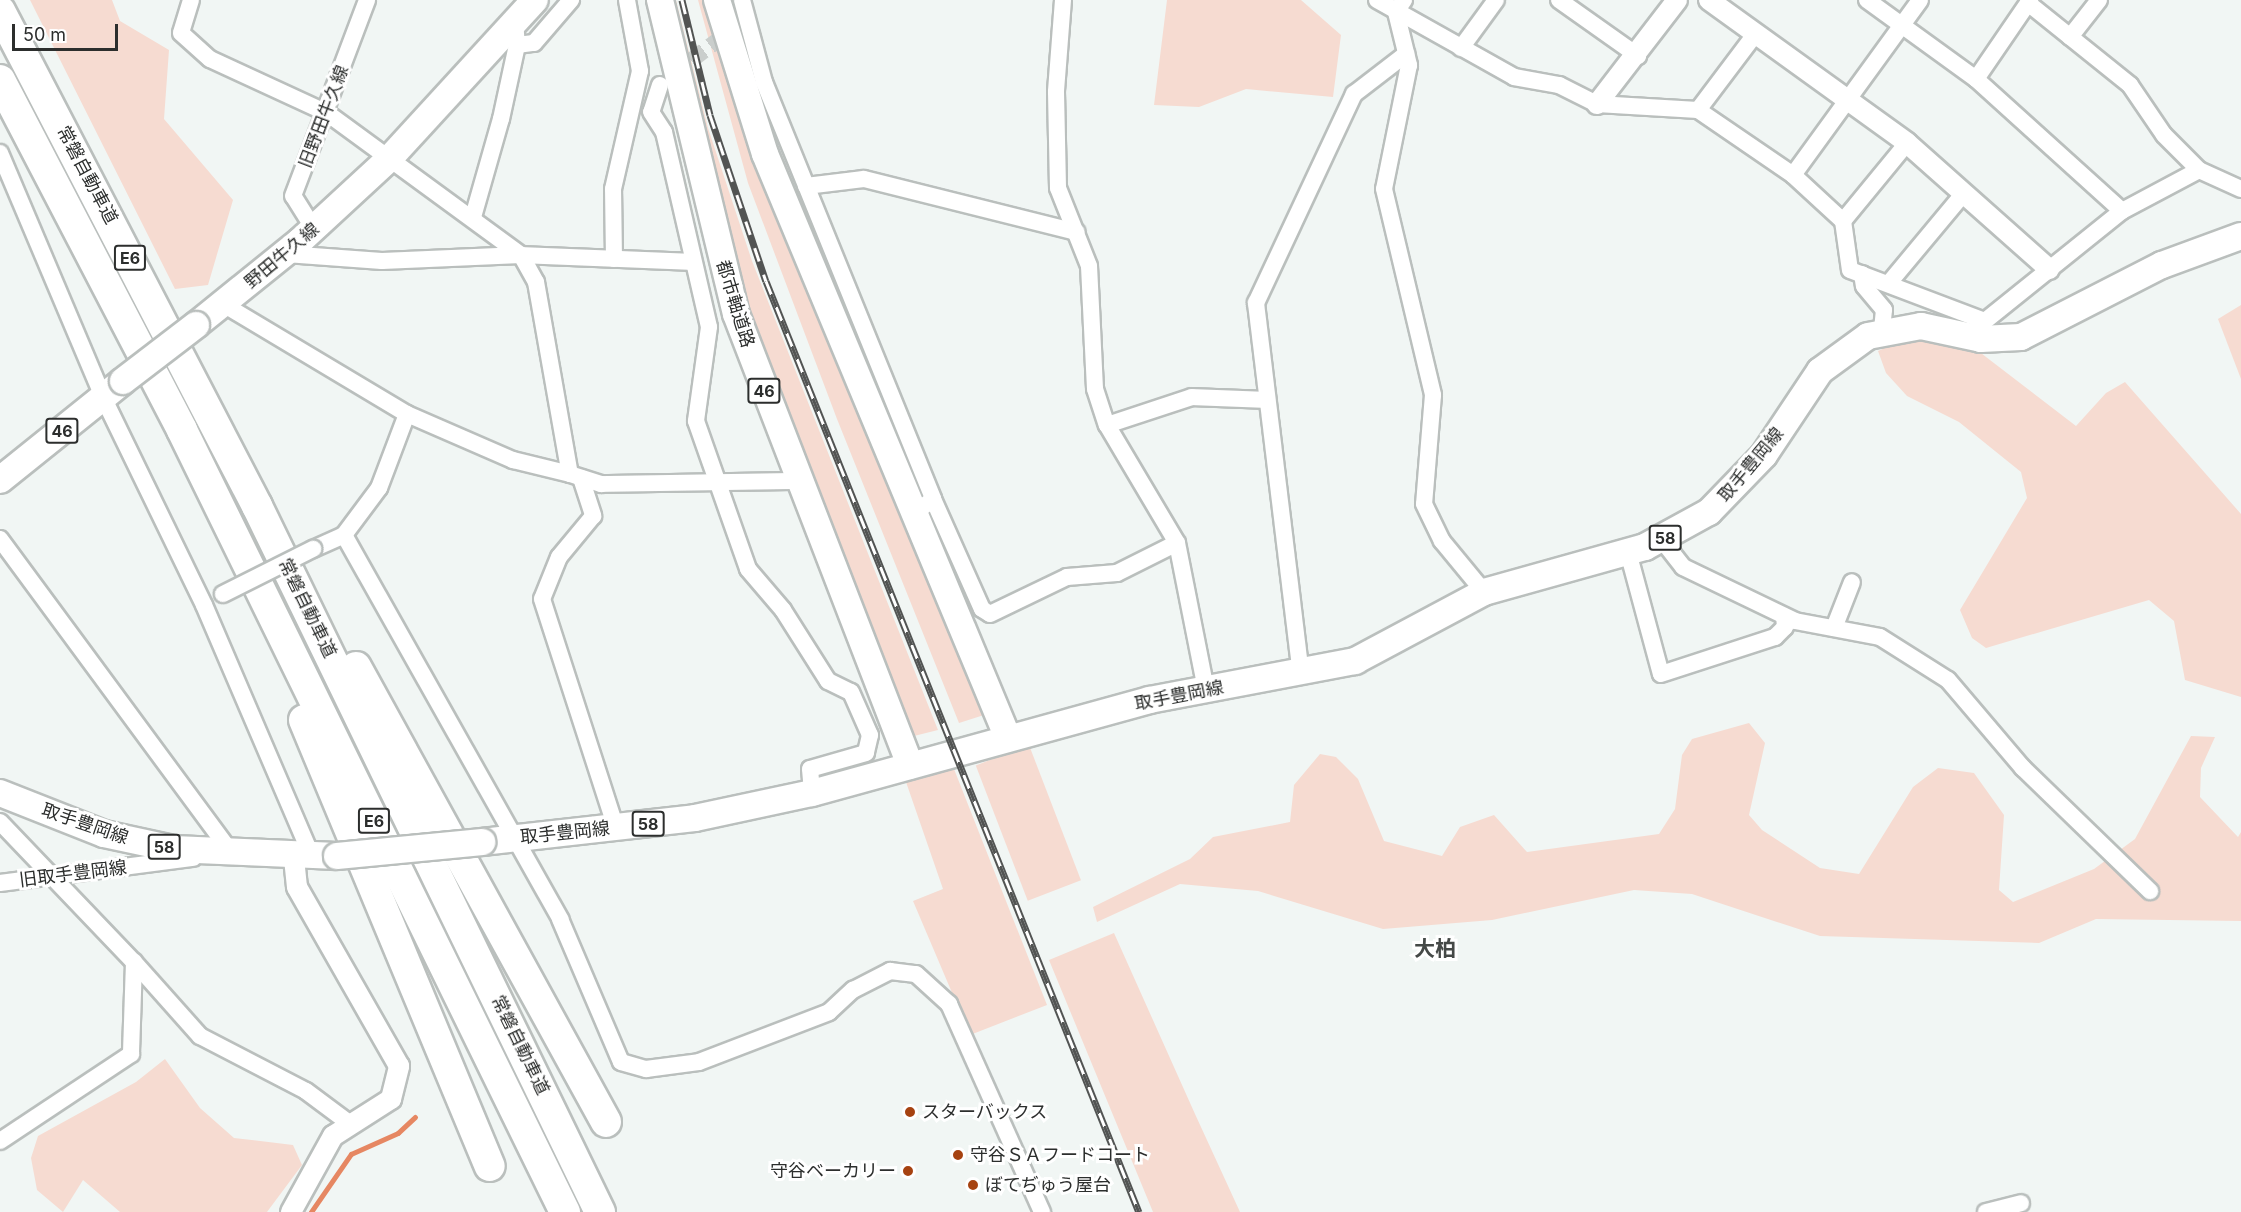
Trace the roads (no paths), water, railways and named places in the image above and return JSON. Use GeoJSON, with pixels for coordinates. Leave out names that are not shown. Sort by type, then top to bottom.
{"type":"FeatureCollection","features":[{"type":"Feature","properties":{"kind":"highway","name":"常磐自動車道"},"geometry":{"type":"LineString","coordinates":[[0,11],[257,506],[600,1212]]}},
{"type":"Feature","properties":{"kind":"highway","name":"常磐自動車道"},"geometry":{"type":"LineString","coordinates":[[0,80],[182,430],[565,1212]]}},
{"type":"Feature","properties":{"kind":"highway"},"geometry":{"type":"LineString","coordinates":[[182,430],[490,1166]]}},
{"type":"Feature","properties":{"kind":"highway"},"geometry":{"type":"LineString","coordinates":[[257,506],[367,686],[606,1122]]}},
{"type":"Feature","properties":{"kind":"main road","name":"野田牛久線"},"geometry":{"type":"LineString","coordinates":[[0,480],[286,254],[314,229],[516,34],[534,0]]}},
{"type":"Feature","properties":{"kind":"main road","name":"都市軸道路"},"geometry":{"type":"LineString","coordinates":[[660,0],[733,304],[910,766]]}},
{"type":"Feature","properties":{"kind":"main road"},"geometry":{"type":"LineString","coordinates":[[717,0],[765,154],[924,507],[1008,738]]}},
{"type":"Feature","properties":{"kind":"main road","name":"取手豊岡線"},"geometry":{"type":"LineString","coordinates":[[0,793],[104,834],[226,855],[314,856],[483,842],[616,828],[812,793],[1008,738],[1206,689],[1301,675],[1392,645],[1485,592],[1628,552],[1662,540],[1709,512],[1736,488],[1836,355],[1882,330],[1922,326],[1981,339],[2021,337],[2162,266],[2241,236]]}},
{"type":"Feature","properties":{"kind":"street"},"geometry":{"type":"LineString","coordinates":[[191,0],[181,33],[210,59],[327,113],[473,217],[521,255],[536,282],[575,476],[593,516],[559,557],[542,598],[616,828]]}},
{"type":"Feature","properties":{"kind":"street","name":"旧野田牛久線"},"geometry":{"type":"LineString","coordinates":[[314,229],[293,196],[327,113],[367,0]]}},
{"type":"Feature","properties":{"kind":"street"},"geometry":{"type":"LineString","coordinates":[[473,217],[516,34],[534,43],[571,0]]}},
{"type":"Feature","properties":{"kind":"street"},"geometry":{"type":"LineString","coordinates":[[614,259],[613,189],[640,71],[627,0]]}},
{"type":"Feature","properties":{"kind":"street"},"geometry":{"type":"LineString","coordinates":[[742,0],[764,82],[806,186],[924,507],[982,609],[990,614],[1067,577],[1117,573],[1177,543]]}},
{"type":"Feature","properties":{"kind":"street"},"geometry":{"type":"LineString","coordinates":[[747,18],[754,0]]}},
{"type":"Feature","properties":{"kind":"street"},"geometry":{"type":"LineString","coordinates":[[1063,0],[1056,92],[1058,189],[1089,266],[1095,389],[1107,426],[1177,543],[1206,689]]}},
{"type":"Feature","properties":{"kind":"street"},"geometry":{"type":"LineString","coordinates":[[1377,0],[1400,6],[1461,48],[1514,77],[1559,85],[1597,104],[1698,110],[1793,175],[1843,221],[1850,270],[1984,321],[2122,211],[2199,170]]}},
{"type":"Feature","properties":{"kind":"street"},"geometry":{"type":"LineString","coordinates":[[1461,48],[1496,0]]}},
{"type":"Feature","properties":{"kind":"street"},"geometry":{"type":"LineString","coordinates":[[1597,104],[1638,56],[1677,0]]}},
{"type":"Feature","properties":{"kind":"street"},"geometry":{"type":"LineString","coordinates":[[1709,0],[1849,98],[1907,143],[2049,269]]}},
{"type":"Feature","properties":{"kind":"street"},"geometry":{"type":"LineString","coordinates":[[1867,0],[1976,79],[2122,211]]}},
{"type":"Feature","properties":{"kind":"street"},"geometry":{"type":"LineString","coordinates":[[1793,175],[1920,0]]}},
{"type":"Feature","properties":{"kind":"street"},"geometry":{"type":"LineString","coordinates":[[2070,37],[2099,0]]}},
{"type":"Feature","properties":{"kind":"street"},"geometry":{"type":"LineString","coordinates":[[1976,79],[2029,1],[2130,86],[2164,135],[2199,170],[2241,189]]}},
{"type":"Feature","properties":{"kind":"street"},"geometry":{"type":"LineString","coordinates":[[1570,3],[1638,56]]}},
{"type":"Feature","properties":{"kind":"street"},"geometry":{"type":"LineString","coordinates":[[1400,6],[1409,65],[1384,189],[1433,395],[1424,504],[1442,541],[1485,592]]}},
{"type":"Feature","properties":{"kind":"street"},"geometry":{"type":"LineString","coordinates":[[1698,110],[1756,33]]}},
{"type":"Feature","properties":{"kind":"street"},"geometry":{"type":"LineString","coordinates":[[1301,675],[1256,303],[1354,94],[1406,54]]}},
{"type":"Feature","properties":{"kind":"street"},"geometry":{"type":"LineString","coordinates":[[660,85],[651,112],[664,132],[709,327],[696,421],[748,569],[783,610],[828,681],[851,692],[870,735],[866,753],[810,769],[812,793]]}},
{"type":"Feature","properties":{"kind":"street"},"geometry":{"type":"LineString","coordinates":[[1843,221],[1907,143]]}},
{"type":"Feature","properties":{"kind":"street"},"geometry":{"type":"LineString","coordinates":[[0,153],[103,397],[204,605],[314,856],[297,887],[399,1065],[391,1099],[349,1123],[333,1136],[291,1212]]}},
{"type":"Feature","properties":{"kind":"street"},"geometry":{"type":"LineString","coordinates":[[806,186],[864,179],[1076,232]]}},
{"type":"Feature","properties":{"kind":"street"},"geometry":{"type":"LineString","coordinates":[[1889,283],[1964,193]]}},
{"type":"Feature","properties":{"kind":"street"},"geometry":{"type":"LineString","coordinates":[[286,254],[382,261],[521,255],[693,262]]}},
{"type":"Feature","properties":{"kind":"street"},"geometry":{"type":"LineString","coordinates":[[1862,274],[1864,286],[1884,310],[1882,330]]}},
{"type":"Feature","properties":{"kind":"street"},"geometry":{"type":"LineString","coordinates":[[223,304],[406,414],[513,460],[601,484],[800,481]]}},
{"type":"Feature","properties":{"kind":"street"},"geometry":{"type":"LineString","coordinates":[[1107,426],[1192,397],[1267,400]]}},
{"type":"Feature","properties":{"kind":"street"},"geometry":{"type":"LineString","coordinates":[[204,605],[344,535],[379,488],[406,414]]}},
{"type":"Feature","properties":{"kind":"street"},"geometry":{"type":"LineString","coordinates":[[344,535],[560,919],[614,1052],[632,1067],[699,1062],[760,1041],[829,1012],[853,990],[890,971],[931,982],[949,1004],[1042,1212]]}},
{"type":"Feature","properties":{"kind":"street"},"geometry":{"type":"LineString","coordinates":[[0,539],[226,855]]}},
{"type":"Feature","properties":{"kind":"street"},"geometry":{"type":"LineString","coordinates":[[1662,540],[1683,567],[1784,616],[1880,637],[1948,680],[2023,768],[2150,891]]}},
{"type":"Feature","properties":{"kind":"street"},"geometry":{"type":"LineString","coordinates":[[1628,552],[1660,674],[1775,637],[1785,627],[1784,616]]}},
{"type":"Feature","properties":{"kind":"street"},"geometry":{"type":"LineString","coordinates":[[1834,628],[1852,582]]}},
{"type":"Feature","properties":{"kind":"street"},"geometry":{"type":"LineString","coordinates":[[0,822],[57,875],[200,1036],[306,1091],[349,1123]]}},
{"type":"Feature","properties":{"kind":"street","name":"旧取手豊岡線"},"geometry":{"type":"LineString","coordinates":[[0,884],[226,855]]}},
{"type":"Feature","properties":{"kind":"street"},"geometry":{"type":"LineString","coordinates":[[0,1141],[131,1054],[134,962]]}},
{"type":"Feature","properties":{"kind":"street"},"geometry":{"type":"LineString","coordinates":[[1986,1212],[2021,1203]]}},
{"type":"Feature","properties":{"kind":"waterway"},"geometry":{"type":"LineString","coordinates":[[311,1212],[351,1154],[398,1133],[415,1117]]}},
{"type":"Feature","properties":{"kind":"tunnel"},"geometry":{"type":"LineString","coordinates":[[672,75],[747,18]]}},
{"type":"Feature","properties":{"kind":"railway"},"geometry":{"type":"LineString","coordinates":[[682,0],[710,115],[766,281],[1139,1212]]}},
{"type":"Feature","properties":{"kind":"place","name":"スターバックス"},"geometry":{"type":"Point","coordinates":[910,1112]}},
{"type":"Feature","properties":{"kind":"place","name":"守谷ＳＡフードコート"},"geometry":{"type":"Point","coordinates":[958,1155]}},
{"type":"Feature","properties":{"kind":"place","name":"守谷ベーカリー"},"geometry":{"type":"Point","coordinates":[908,1171]}},
{"type":"Feature","properties":{"kind":"place","name":"ぼてぢゅう屋台"},"geometry":{"type":"Point","coordinates":[973,1185]}},
{"type":"Feature","properties":{"kind":"district","name":"大柏"},"geometry":{"type":"Point","coordinates":[1435,949]}}]}
